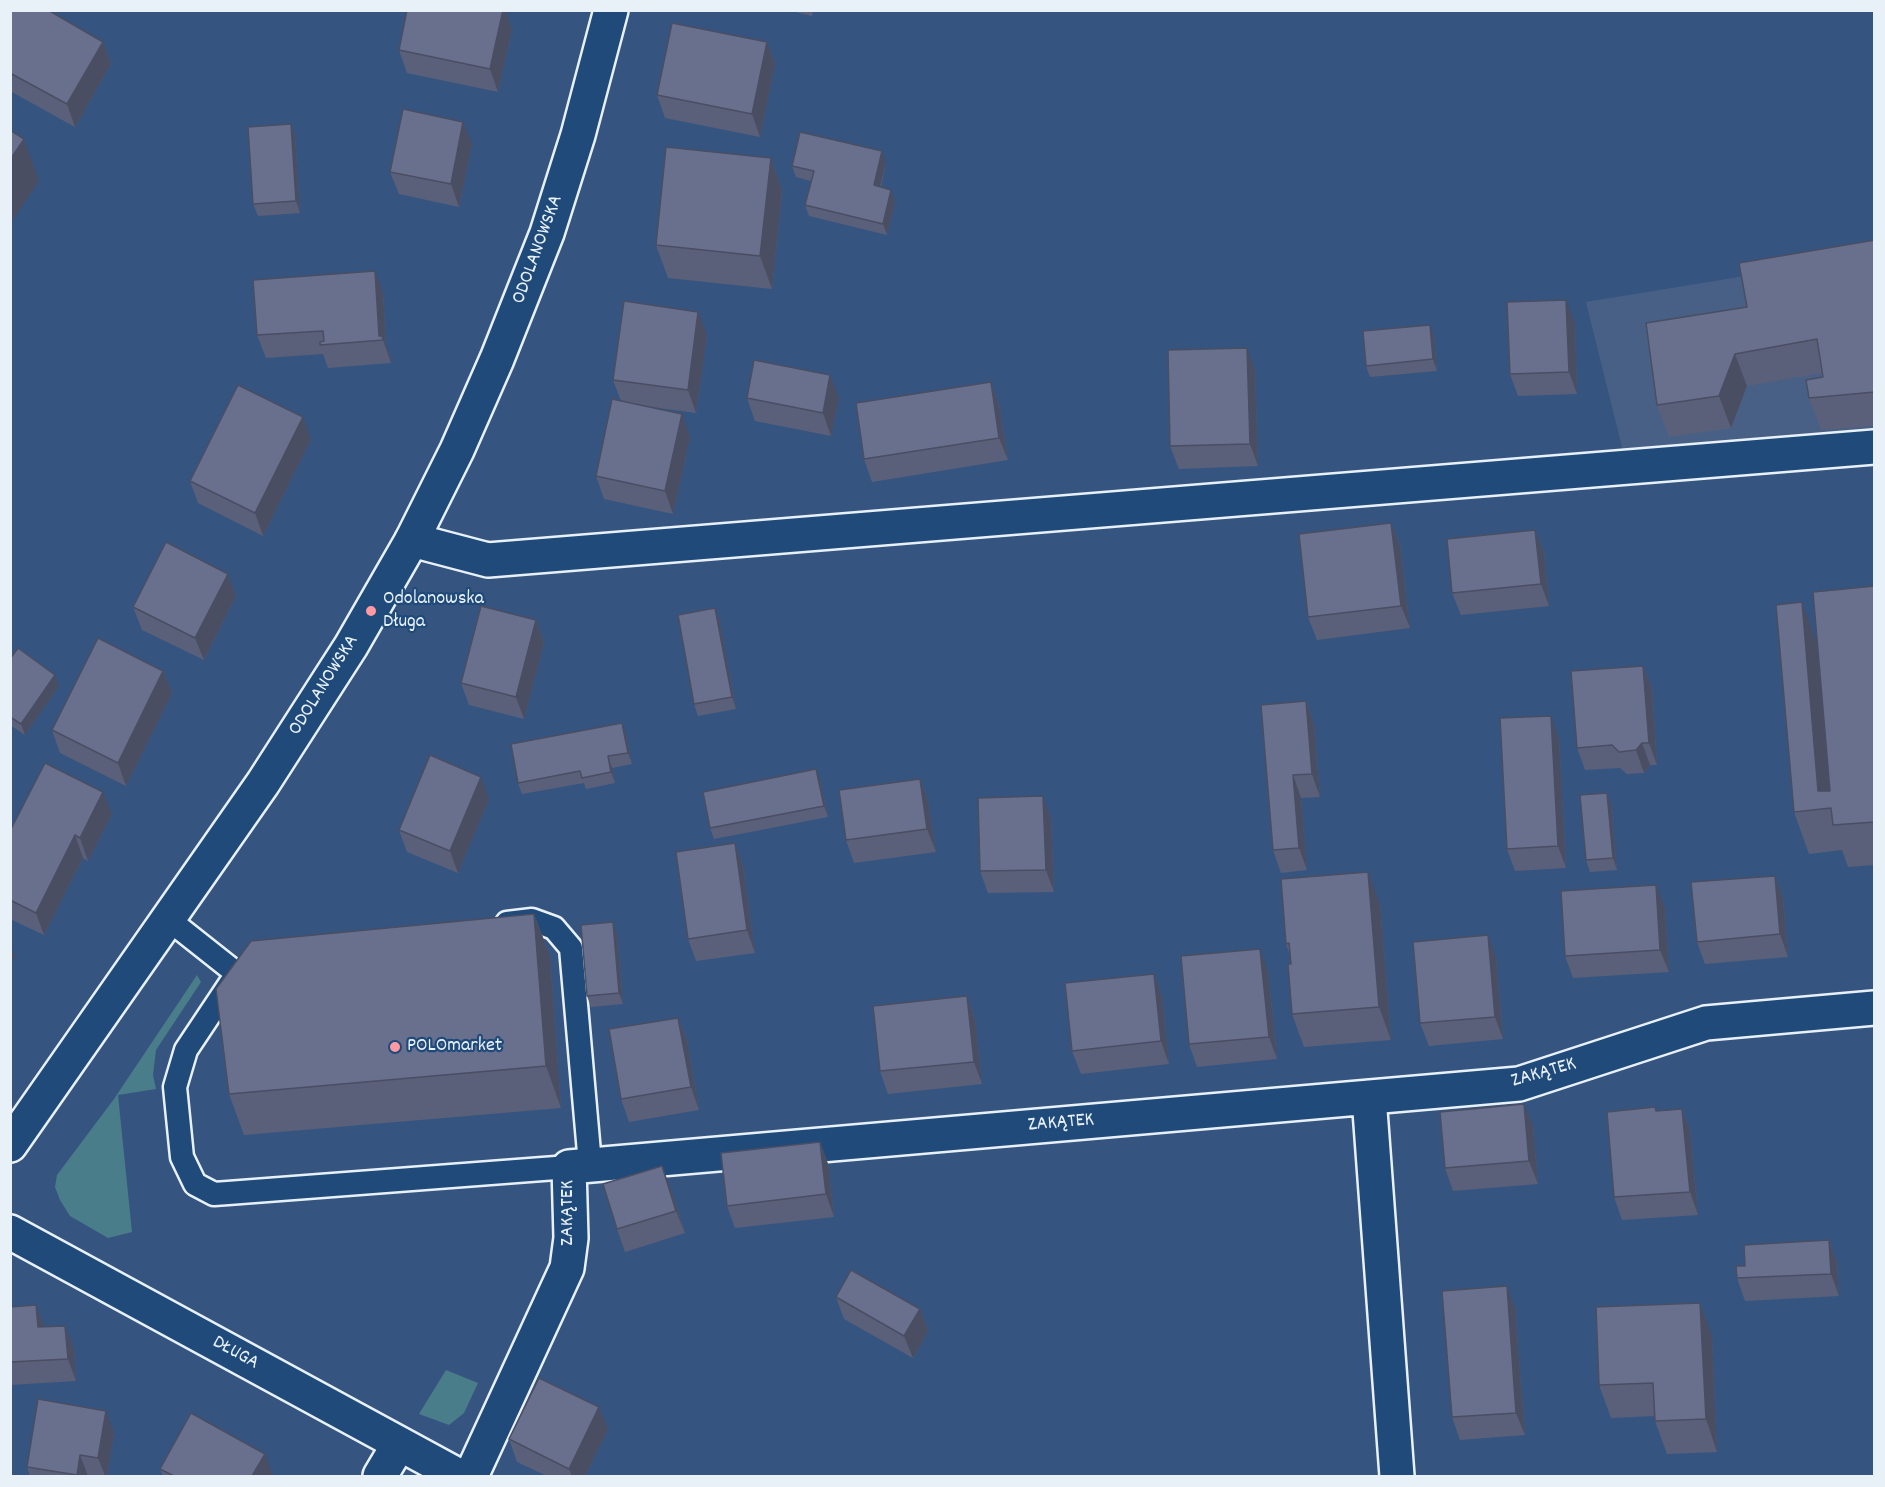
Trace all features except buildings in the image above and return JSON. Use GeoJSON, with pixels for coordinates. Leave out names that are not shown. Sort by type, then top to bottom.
{"type":"FeatureCollection","features":[{"type":"Feature","properties":{"kind":"street","name":"ODOLANOWSKA"},"geometry":{"type":"LineString","coordinates":[[10,1145],[263,783],[351,646],[412,540],[462,440],[547,233],[578,135],[611,10]]}},
{"type":"Feature","properties":{"kind":"street"},"geometry":{"type":"LineString","coordinates":[[412,540],[488,560],[1875,447]]}},
{"type":"Feature","properties":{"kind":"street","name":"ZAKĄTEK"},"geometry":{"type":"LineString","coordinates":[[471,1476],[567,1268],[579,1166],[1519,1084],[1706,1023],[1875,1008]]}},
{"type":"Feature","properties":{"kind":"street"},"geometry":{"type":"LineString","coordinates":[[1369,1097],[1397,1476]]}},
{"type":"Feature","properties":{"kind":"street","name":"DŁUGA"},"geometry":{"type":"LineString","coordinates":[[10,1232],[459,1476]]}},
{"type":"Feature","properties":{"kind":"street"},"geometry":{"type":"LineString","coordinates":[[380,1476],[399,1444]]}},
{"type":"Feature","properties":{"kind":"lane"},"geometry":{"type":"LineString","coordinates":[[168,919],[247,971],[230,984],[186,1050],[175,1087],[182,1157],[195,1184],[214,1194],[579,1166],[571,948],[554,928],[532,920],[485,926]]}},
{"type":"Feature","properties":{"kind":"shaded area"},"geometry":{"type":"Polygon","coordinates":[[[1874,255],[1874,434],[1624,455],[1586,302],[1874,255]]]}},
{"type":"Feature","properties":{"kind":"green space"},"geometry":{"type":"Polygon","coordinates":[[[197,975],[201,982],[156,1050],[153,1075],[156,1089],[118,1095],[132,1232],[108,1238],[70,1216],[55,1187],[57,1175],[114,1099],[197,975]]]}},
{"type":"Feature","properties":{"kind":"green space"},"geometry":{"type":"Polygon","coordinates":[[[446,1370],[478,1383],[464,1413],[449,1425],[419,1414],[446,1370]]]}},
{"type":"Feature","properties":{"kind":"place","name":"Odolanowska Długa"},"geometry":{"type":"Point","coordinates":[371,611]}},
{"type":"Feature","properties":{"kind":"place","name":"POLOmarket"},"geometry":{"type":"Point","coordinates":[395,1047]}}]}
